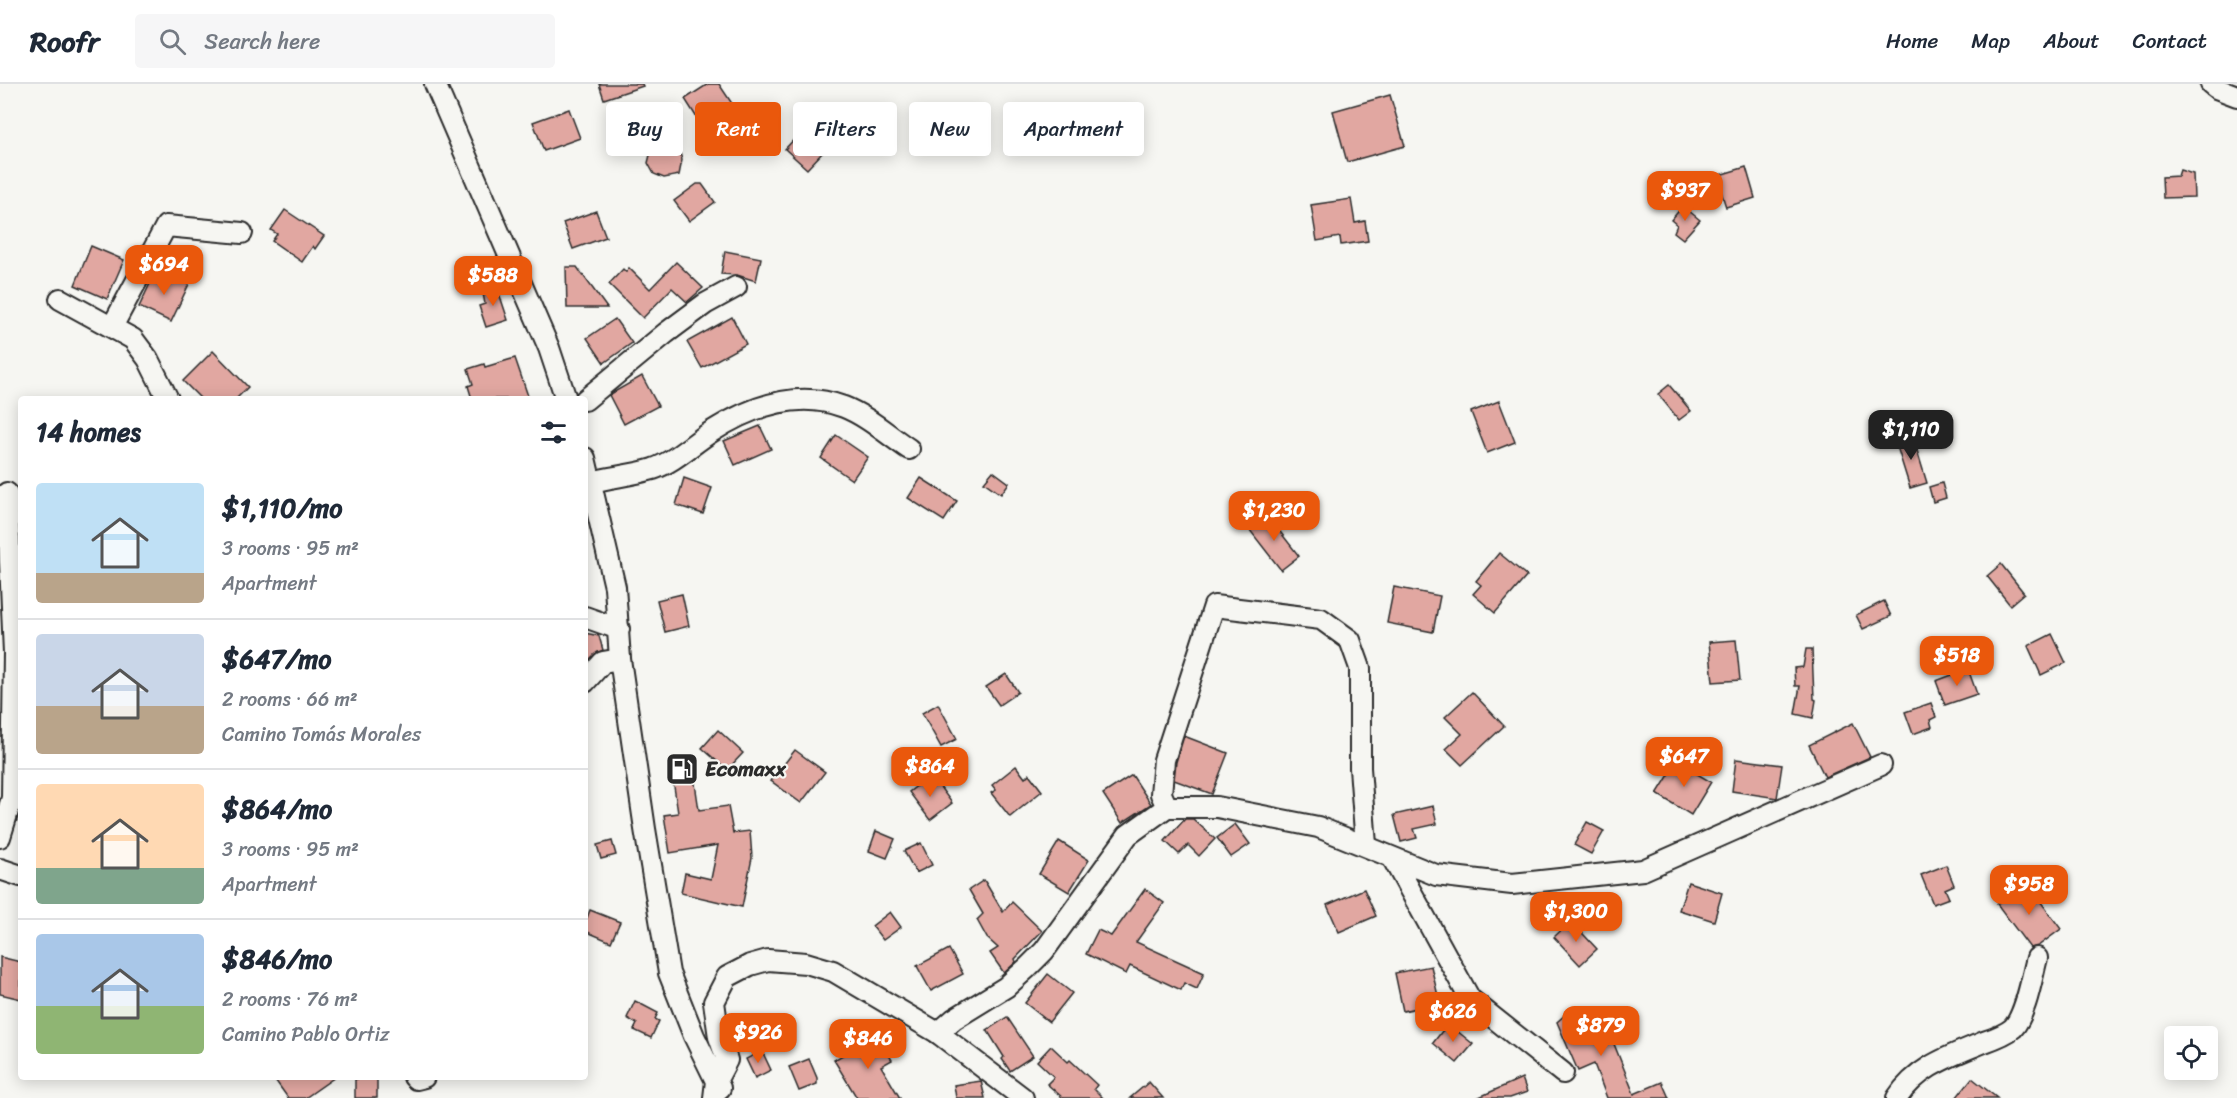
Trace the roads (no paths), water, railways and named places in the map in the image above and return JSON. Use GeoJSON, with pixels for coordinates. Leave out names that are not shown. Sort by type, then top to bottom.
{"type":"FeatureCollection","features":[{"type":"Feature","properties":{"kind":"street"},"geometry":{"type":"LineString","coordinates":[[435,84],[549,348],[565,396]]}},
{"type":"Feature","properties":{"kind":"street"},"geometry":{"type":"LineString","coordinates":[[2211,84],[2237,96]]}},
{"type":"Feature","properties":{"kind":"street"},"geometry":{"type":"LineString","coordinates":[[112,327],[166,226],[242,232]]}},
{"type":"Feature","properties":{"kind":"street"},"geometry":{"type":"LineString","coordinates":[[588,397],[690,315],[736,287]]}},
{"type":"Feature","properties":{"kind":"street"},"geometry":{"type":"LineString","coordinates":[[60,299],[133,339],[148,359],[166,396]]}},
{"type":"Feature","properties":{"kind":"street"},"geometry":{"type":"LineString","coordinates":[[591,482],[654,468],[678,455],[736,415],[763,405],[811,399],[844,407],[909,449]]}},
{"type":"Feature","properties":{"kind":"street"},"geometry":{"type":"LineString","coordinates":[[588,470],[615,587],[620,659],[669,973],[719,1092]]}},
{"type":"Feature","properties":{"kind":"street"},"geometry":{"type":"LineString","coordinates":[[0,837],[12,798],[14,653],[9,493]]}},
{"type":"Feature","properties":{"kind":"street"},"geometry":{"type":"LineString","coordinates":[[1167,807],[1161,794],[1164,759],[1214,606],[1321,619],[1350,640],[1360,668],[1360,768],[1366,845]]}},
{"type":"Feature","properties":{"kind":"street"},"geometry":{"type":"LineString","coordinates":[[588,618],[618,628]]}},
{"type":"Feature","properties":{"kind":"street"},"geometry":{"type":"LineString","coordinates":[[588,679],[603,662],[620,659]]}},
{"type":"Feature","properties":{"kind":"street"},"geometry":{"type":"LineString","coordinates":[[938,1033],[954,1019],[1006,987],[1027,968],[1044,951],[1128,835],[1167,807],[1217,807],[1318,827],[1436,875],[1512,884],[1643,870],[1881,765]]}},
{"type":"Feature","properties":{"kind":"street"},"geometry":{"type":"LineString","coordinates":[[1393,859],[1470,999],[1563,1073]]}},
{"type":"Feature","properties":{"kind":"street"},"geometry":{"type":"LineString","coordinates":[[0,869],[18,875]]}},
{"type":"Feature","properties":{"kind":"street"},"geometry":{"type":"LineString","coordinates":[[1897,1098],[1914,1077],[1932,1064],[1995,1038],[2013,1028],[2021,1015],[2037,958]]}},
{"type":"Feature","properties":{"kind":"street"},"geometry":{"type":"LineString","coordinates":[[719,1092],[728,1060],[719,1037],[714,1002],[727,977],[750,965],[768,960],[806,963],[833,971],[938,1033],[1023,1098]]}},
{"type":"Feature","properties":{"kind":"place","name":"Ecomaxx"},"geometry":{"type":"Point","coordinates":[682,769]}}]}
